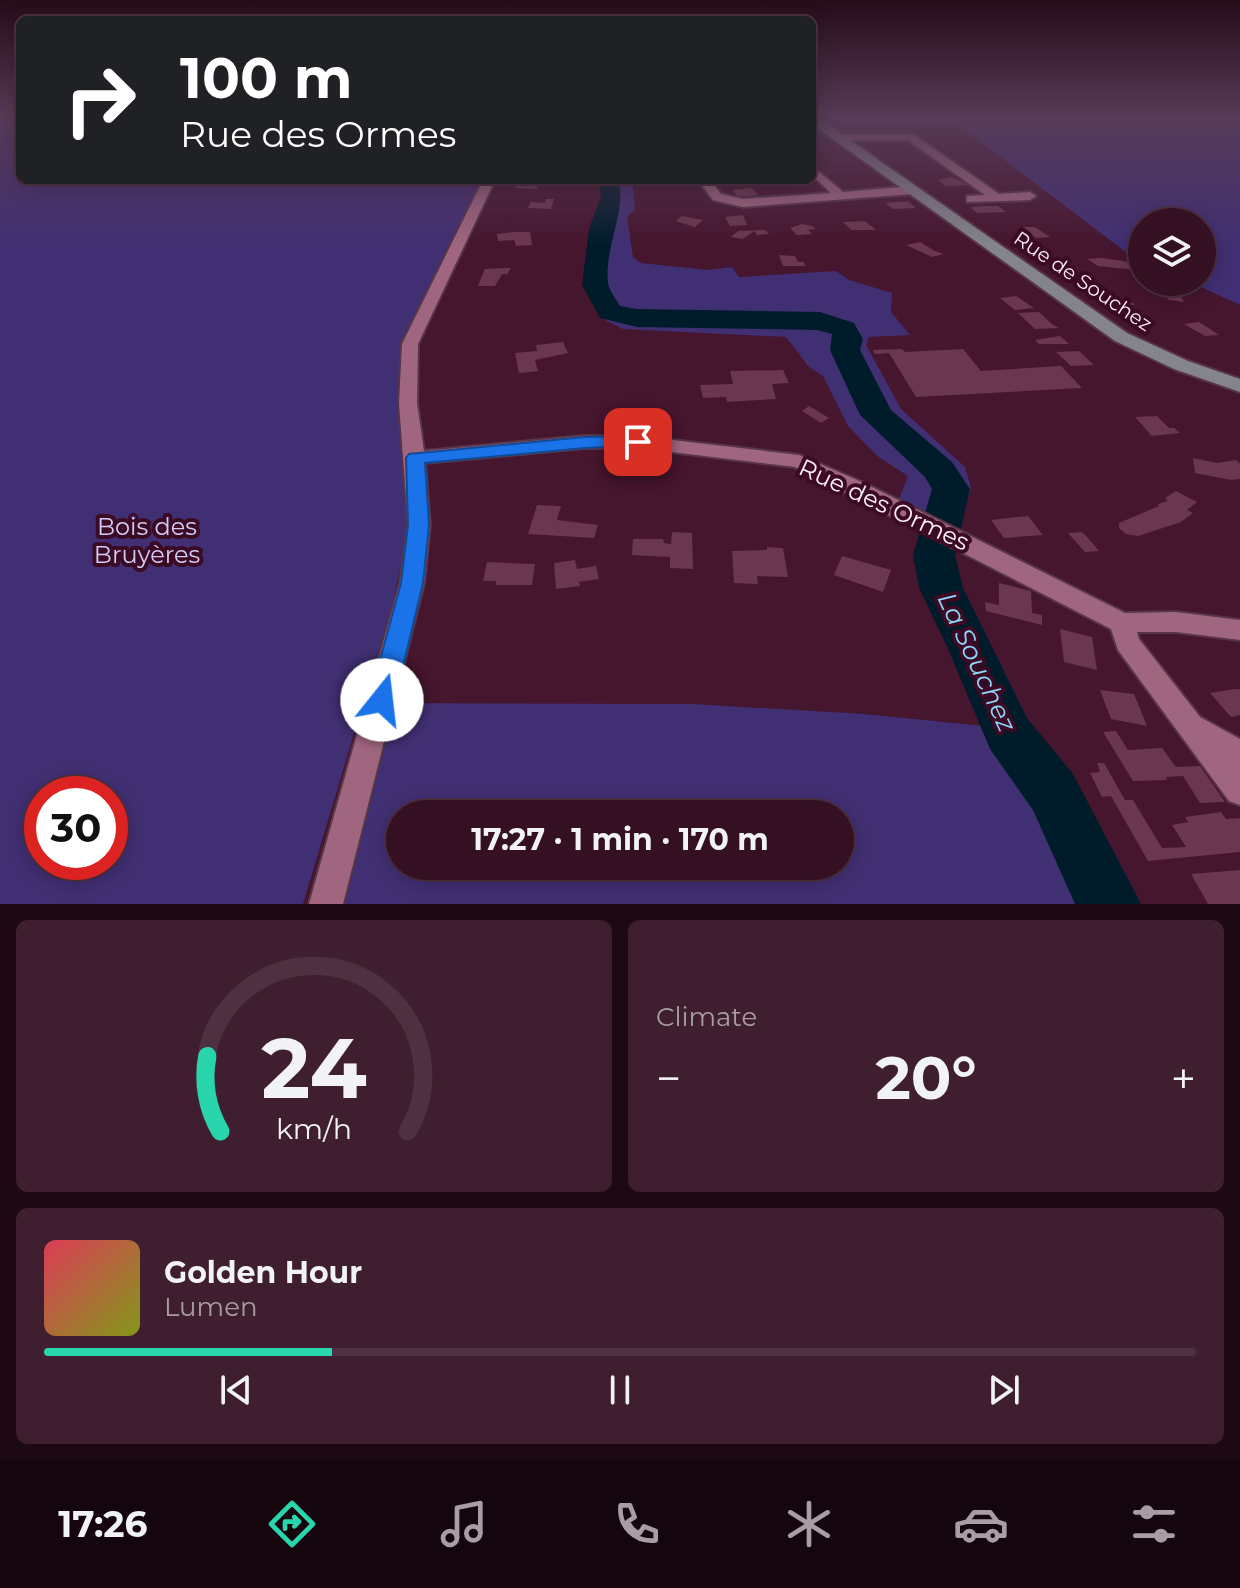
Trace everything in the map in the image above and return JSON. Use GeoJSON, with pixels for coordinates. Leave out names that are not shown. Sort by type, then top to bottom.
{"type":"FeatureCollection","features":[{"type":"Feature","properties":{"kind":"main road","name":"Rue de Souchez"},"geometry":{"type":"LineString","coordinates":[[872,160],[1121,337],[1181,365],[1240,386]]}},
{"type":"Feature","properties":{"kind":"street"},"geometry":{"type":"LineString","coordinates":[[943,160],[996,197]]}},
{"type":"Feature","properties":{"kind":"street"},"geometry":{"type":"LineString","coordinates":[[816,173],[839,194]]}},
{"type":"Feature","properties":{"kind":"street"},"geometry":{"type":"LineString","coordinates":[[326,904],[402,631],[412,583],[419,525],[408,403],[410,344],[487,184]]}},
{"type":"Feature","properties":{"kind":"street"},"geometry":{"type":"LineString","coordinates":[[707,184],[717,197],[743,203],[913,190]]}},
{"type":"Feature","properties":{"kind":"street"},"geometry":{"type":"LineString","coordinates":[[971,199],[1030,196]]}},
{"type":"Feature","properties":{"kind":"street","name":"Rue des Ormes"},"geometry":{"type":"LineString","coordinates":[[415,458],[584,442],[638,442],[799,461],[1122,623],[1176,622],[1240,630]]}},
{"type":"Feature","properties":{"kind":"street"},"geometry":{"type":"LineString","coordinates":[[1122,623],[1127,643],[1240,791]]}},
{"type":"Feature","properties":{"kind":"street"},"geometry":{"type":"LineString","coordinates":[[1188,722],[1240,755]]}},
{"type":"Feature","properties":{"kind":"green space","name":"Bois des Bruyères"},"geometry":{"type":"Polygon","coordinates":[[[0,160],[16,160],[16,184],[481,184],[423,303],[400,404],[410,522],[392,606],[303,904],[0,904],[0,160]]]}},
{"type":"Feature","properties":{"kind":"green space"},"geometry":{"type":"Polygon","coordinates":[[[1005,160],[1240,160],[1240,305],[1216,294],[1216,208],[1128,208],[1128,253],[1005,160]]]}},
{"type":"Feature","properties":{"kind":"green space"},"geometry":{"type":"Polygon","coordinates":[[[603,184],[632,184],[635,210],[627,217],[633,257],[641,263],[708,270],[732,267],[739,277],[836,271],[849,280],[892,293],[891,312],[910,335],[869,337],[866,345],[901,409],[965,467],[971,488],[959,527],[899,499],[908,476],[877,456],[848,426],[823,376],[809,367],[786,337],[623,329],[605,320],[584,282],[590,234],[597,213],[606,202],[601,190],[603,184]]]}},
{"type":"Feature","properties":{"kind":"green space"},"geometry":{"type":"Polygon","coordinates":[[[393,703],[692,704],[864,714],[984,726],[1004,735],[1043,791],[1102,904],[343,904],[393,703]]]}},
{"type":"Feature","properties":{"kind":"building"},"geometry":{"type":"Polygon","coordinates":[[[950,177],[967,185],[946,186],[938,180],[950,177]]]}},
{"type":"Feature","properties":{"kind":"building"},"geometry":{"type":"Polygon","coordinates":[[[519,184],[539,184],[537,189],[514,188],[519,184]]]}},
{"type":"Feature","properties":{"kind":"building"},"geometry":{"type":"Polygon","coordinates":[[[752,188],[758,195],[738,197],[732,190],[752,188]]]}},
{"type":"Feature","properties":{"kind":"building"},"geometry":{"type":"Polygon","coordinates":[[[546,199],[554,199],[551,209],[528,208],[531,202],[545,203],[546,199]]]}},
{"type":"Feature","properties":{"kind":"building"},"geometry":{"type":"Polygon","coordinates":[[[908,201],[916,208],[893,209],[885,203],[908,201]]]}},
{"type":"Feature","properties":{"kind":"building"},"geometry":{"type":"Polygon","coordinates":[[[998,206],[1006,212],[977,213],[970,207],[998,206]]]}},
{"type":"Feature","properties":{"kind":"building"},"geometry":{"type":"Polygon","coordinates":[[[743,215],[747,225],[730,226],[725,217],[743,215]]]}},
{"type":"Feature","properties":{"kind":"building"},"geometry":{"type":"Polygon","coordinates":[[[682,216],[703,220],[695,227],[675,221],[682,216]]]}},
{"type":"Feature","properties":{"kind":"building"},"geometry":{"type":"Polygon","coordinates":[[[865,221],[876,230],[851,230],[843,222],[865,221]]]}},
{"type":"Feature","properties":{"kind":"building"},"geometry":{"type":"Polygon","coordinates":[[[802,224],[816,229],[808,230],[812,234],[797,235],[790,228],[802,224]]]}},
{"type":"Feature","properties":{"kind":"building"},"geometry":{"type":"Polygon","coordinates":[[[1022,227],[1035,227],[1050,237],[1036,238],[1022,227]]]}},
{"type":"Feature","properties":{"kind":"building"},"geometry":{"type":"Polygon","coordinates":[[[765,230],[769,234],[757,235],[754,231],[743,239],[731,237],[738,231],[765,230]]]}},
{"type":"Feature","properties":{"kind":"building"},"geometry":{"type":"Polygon","coordinates":[[[530,232],[532,245],[516,246],[514,240],[498,241],[497,234],[530,232]]]}},
{"type":"Feature","properties":{"kind":"building"},"geometry":{"type":"Polygon","coordinates":[[[920,242],[944,254],[932,257],[906,245],[920,242]]]}},
{"type":"Feature","properties":{"kind":"building"},"geometry":{"type":"Polygon","coordinates":[[[779,255],[795,256],[805,266],[783,266],[779,255]]]}},
{"type":"Feature","properties":{"kind":"building"},"geometry":{"type":"Polygon","coordinates":[[[1087,259],[1128,262],[1128,269],[1098,266],[1087,259]]]}},
{"type":"Feature","properties":{"kind":"building"},"geometry":{"type":"Polygon","coordinates":[[[1069,263],[1078,268],[1056,272],[1047,265],[1069,263]]]}},
{"type":"Feature","properties":{"kind":"building"},"geometry":{"type":"Polygon","coordinates":[[[511,268],[507,274],[502,274],[495,286],[478,286],[485,269],[511,268]]]}},
{"type":"Feature","properties":{"kind":"building"},"geometry":{"type":"Polygon","coordinates":[[[1103,291],[1135,304],[1123,309],[1092,295],[1103,291]]]}},
{"type":"Feature","properties":{"kind":"building"},"geometry":{"type":"Polygon","coordinates":[[[1016,296],[1034,308],[1015,310],[1000,298],[1016,296]]]}},
{"type":"Feature","properties":{"kind":"building"},"geometry":{"type":"Polygon","coordinates":[[[1166,296],[1181,296],[1184,302],[1169,300],[1166,296]]]}},
{"type":"Feature","properties":{"kind":"building"},"geometry":{"type":"Polygon","coordinates":[[[1039,312],[1059,328],[1035,329],[1018,313],[1039,312]]]}},
{"type":"Feature","properties":{"kind":"building"},"geometry":{"type":"Polygon","coordinates":[[[1199,322],[1219,335],[1205,336],[1184,324],[1199,322]]]}},
{"type":"Feature","properties":{"kind":"building"},"geometry":{"type":"Polygon","coordinates":[[[1060,336],[1069,344],[1039,344],[1035,340],[1060,336]]]}},
{"type":"Feature","properties":{"kind":"building"},"geometry":{"type":"Polygon","coordinates":[[[563,342],[568,353],[535,360],[538,371],[519,373],[515,353],[537,351],[536,345],[563,342]]]}},
{"type":"Feature","properties":{"kind":"building"},"geometry":{"type":"Polygon","coordinates":[[[902,349],[905,352],[963,349],[981,371],[1061,366],[1082,388],[916,397],[889,353],[875,354],[873,350],[902,349]]]}},
{"type":"Feature","properties":{"kind":"building"},"geometry":{"type":"Polygon","coordinates":[[[1079,351],[1094,365],[1071,366],[1056,352],[1079,351]]]}},
{"type":"Feature","properties":{"kind":"building"},"geometry":{"type":"Polygon","coordinates":[[[783,370],[789,383],[772,384],[776,399],[727,402],[726,397],[703,398],[700,385],[733,384],[730,371],[783,370]]]}},
{"type":"Feature","properties":{"kind":"building"},"geometry":{"type":"Polygon","coordinates":[[[809,406],[829,418],[821,423],[802,411],[809,406]]]}},
{"type":"Feature","properties":{"kind":"building"},"geometry":{"type":"Polygon","coordinates":[[[1157,416],[1169,428],[1180,433],[1152,436],[1135,417],[1157,416]]]}},
{"type":"Feature","properties":{"kind":"building"},"geometry":{"type":"Polygon","coordinates":[[[1193,458],[1217,463],[1236,460],[1240,464],[1240,479],[1195,473],[1193,458]]]}},
{"type":"Feature","properties":{"kind":"building"},"geometry":{"type":"Polygon","coordinates":[[[1176,491],[1197,502],[1187,510],[1193,513],[1181,522],[1138,536],[1126,534],[1119,528],[1119,523],[1168,501],[1165,498],[1176,491]]]}},
{"type":"Feature","properties":{"kind":"building"},"geometry":{"type":"Polygon","coordinates":[[[537,505],[561,506],[557,520],[598,525],[594,538],[528,534],[537,505]]]}},
{"type":"Feature","properties":{"kind":"building"},"geometry":{"type":"Polygon","coordinates":[[[1028,516],[1043,535],[1004,538],[991,520],[1028,516]]]}},
{"type":"Feature","properties":{"kind":"building"},"geometry":{"type":"Polygon","coordinates":[[[672,532],[692,533],[693,569],[670,568],[670,557],[632,555],[633,539],[663,539],[664,543],[671,544],[672,532]]]}},
{"type":"Feature","properties":{"kind":"building"},"geometry":{"type":"Polygon","coordinates":[[[1082,532],[1099,551],[1085,552],[1068,533],[1082,532]]]}},
{"type":"Feature","properties":{"kind":"building"},"geometry":{"type":"Polygon","coordinates":[[[767,547],[783,548],[788,577],[757,576],[758,584],[734,583],[732,551],[767,550],[767,547]]]}},
{"type":"Feature","properties":{"kind":"building"},"geometry":{"type":"Polygon","coordinates":[[[842,556],[891,570],[883,592],[834,575],[842,556]]]}},
{"type":"Feature","properties":{"kind":"building"},"geometry":{"type":"Polygon","coordinates":[[[575,560],[577,569],[596,566],[599,579],[579,582],[580,586],[556,589],[554,563],[575,560]]]}},
{"type":"Feature","properties":{"kind":"building"},"geometry":{"type":"Polygon","coordinates":[[[487,562],[535,564],[532,585],[496,585],[496,581],[483,581],[487,562]]]}},
{"type":"Feature","properties":{"kind":"building"},"geometry":{"type":"Polygon","coordinates":[[[999,583],[1031,591],[1032,613],[1042,615],[1042,625],[986,611],[985,602],[999,605],[999,583]]]}},
{"type":"Feature","properties":{"kind":"building"},"geometry":{"type":"Polygon","coordinates":[[[1060,629],[1092,637],[1097,670],[1064,662],[1060,629]]]}},
{"type":"Feature","properties":{"kind":"building"},"geometry":{"type":"Polygon","coordinates":[[[1240,689],[1240,715],[1231,717],[1210,693],[1240,689]]]}},
{"type":"Feature","properties":{"kind":"building"},"geometry":{"type":"Polygon","coordinates":[[[1100,690],[1134,694],[1147,726],[1111,719],[1100,690]]]}},
{"type":"Feature","properties":{"kind":"building"},"geometry":{"type":"Polygon","coordinates":[[[1116,731],[1128,750],[1162,748],[1176,767],[1200,766],[1225,802],[1200,803],[1183,776],[1133,781],[1103,732],[1116,731]]]}},
{"type":"Feature","properties":{"kind":"building"},"geometry":{"type":"Polygon","coordinates":[[[1097,763],[1104,763],[1125,800],[1133,800],[1162,848],[1186,847],[1172,825],[1188,822],[1185,817],[1221,812],[1226,819],[1240,818],[1240,852],[1148,861],[1111,796],[1102,797],[1090,773],[1100,772],[1097,763]]]}},
{"type":"Feature","properties":{"kind":"building"},"geometry":{"type":"Polygon","coordinates":[[[1240,870],[1240,904],[1208,904],[1191,874],[1240,870]]]}},
{"type":"Feature","properties":{"kind":"waterway","name":"La Souchez"},"geometry":{"type":"LineString","coordinates":[[610,184],[612,196],[601,229],[595,285],[610,312],[637,318],[820,321],[844,329],[848,339],[845,350],[877,415],[939,470],[951,489],[934,555],[941,588],[973,651],[1008,733],[1053,792],[1094,878],[1110,904]]}},
{"type":"Feature","properties":{"kind":"route"},"geometry":{"type":"LineString","coordinates":[[382,700],[412,583],[419,525],[415,458],[584,442],[638,442]]}}]}
